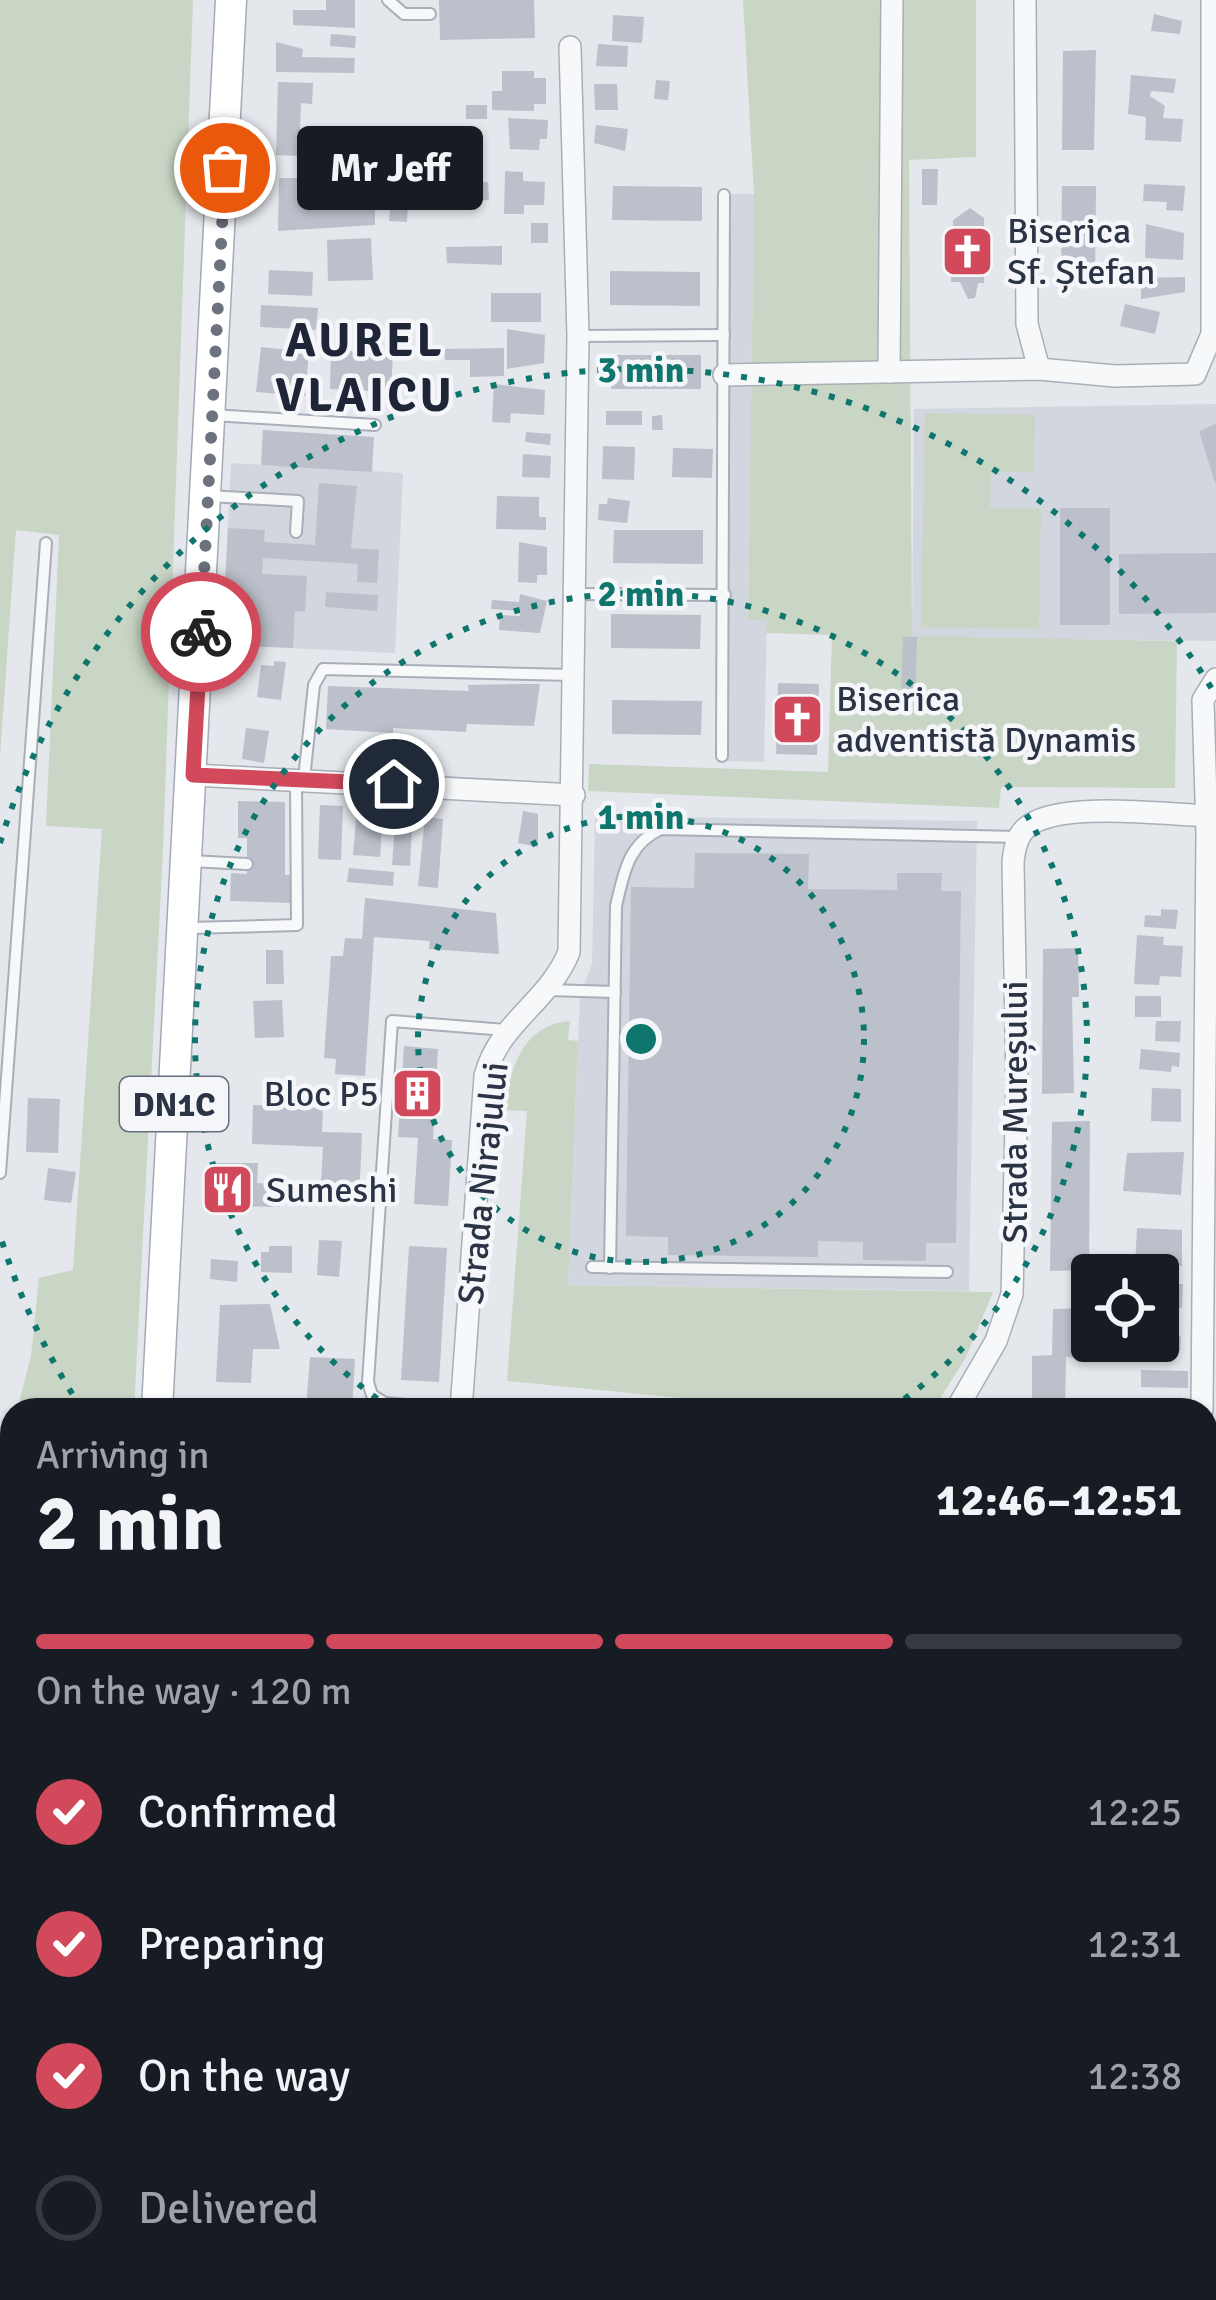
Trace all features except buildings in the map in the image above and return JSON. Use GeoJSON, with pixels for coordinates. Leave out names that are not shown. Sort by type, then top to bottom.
{"type":"FeatureCollection","features":[{"type":"Feature","properties":{"kind":"main road","name":"DN1C"},"geometry":{"type":"LineString","coordinates":[[158,1398],[209,496],[231,0]]}},
{"type":"Feature","properties":{"kind":"street"},"geometry":{"type":"LineString","coordinates":[[890,372],[892,0]]}},
{"type":"Feature","properties":{"kind":"street"},"geometry":{"type":"LineString","coordinates":[[1025,0],[1027,324],[1039,368]]}},
{"type":"Feature","properties":{"kind":"street"},"geometry":{"type":"LineString","coordinates":[[724,375],[1039,368],[1185,377],[1201,368],[1214,334],[1212,0]]}},
{"type":"Feature","properties":{"kind":"street","name":"Strada Nirajului"},"geometry":{"type":"LineString","coordinates":[[461,1398],[485,1076],[506,1030],[549,990],[569,952],[578,336],[570,47]]}},
{"type":"Feature","properties":{"kind":"street"},"geometry":{"type":"LineString","coordinates":[[1202,1398],[1212,816],[1203,700],[1216,679]]}},
{"type":"Feature","properties":{"kind":"street"},"geometry":{"type":"LineString","coordinates":[[193,775],[574,795]]}},
{"type":"Feature","properties":{"kind":"street"},"geometry":{"type":"LineString","coordinates":[[1019,837],[1026,827],[1048,818],[1104,813],[1212,816]]}},
{"type":"Feature","properties":{"kind":"street","name":"Strada Mureșului"},"geometry":{"type":"LineString","coordinates":[[963,1398],[997,1341],[1012,1294],[1017,1200],[1013,863],[1019,837]]}},
{"type":"Feature","properties":{"kind":"lane"},"geometry":{"type":"LineString","coordinates":[[388,0],[404,14],[430,14]]}},
{"type":"Feature","properties":{"kind":"lane"},"geometry":{"type":"LineString","coordinates":[[722,756],[724,195]]}},
{"type":"Feature","properties":{"kind":"lane"},"geometry":{"type":"LineString","coordinates":[[578,336],[724,334]]}},
{"type":"Feature","properties":{"kind":"lane"},"geometry":{"type":"LineString","coordinates":[[213,415],[375,425]]}},
{"type":"Feature","properties":{"kind":"lane"},"geometry":{"type":"LineString","coordinates":[[209,496],[298,501],[296,532]]}},
{"type":"Feature","properties":{"kind":"lane"},"geometry":{"type":"LineString","coordinates":[[0,1173],[46,543]]}},
{"type":"Feature","properties":{"kind":"lane"},"geometry":{"type":"LineString","coordinates":[[576,594],[724,595]]}},
{"type":"Feature","properties":{"kind":"lane"},"geometry":{"type":"LineString","coordinates":[[184,928],[297,925],[291,864],[314,685],[323,669],[575,675]]}},
{"type":"Feature","properties":{"kind":"lane"},"geometry":{"type":"LineString","coordinates":[[610,1268],[616,906],[626,864],[641,838],[661,829],[1019,837]]}},
{"type":"Feature","properties":{"kind":"lane"},"geometry":{"type":"LineString","coordinates":[[188,861],[247,864]]}},
{"type":"Feature","properties":{"kind":"lane"},"geometry":{"type":"LineString","coordinates":[[549,990],[615,992]]}},
{"type":"Feature","properties":{"kind":"lane"},"geometry":{"type":"LineString","coordinates":[[377,1398],[368,1382],[392,1021],[506,1030]]}},
{"type":"Feature","properties":{"kind":"lane"},"geometry":{"type":"LineString","coordinates":[[592,1268],[946,1271]]}},
{"type":"Feature","properties":{"kind":"shaded area"},"geometry":{"type":"Polygon","coordinates":[[[730,194],[754,194],[748,619],[767,620],[764,762],[725,761],[730,194]]]}},
{"type":"Feature","properties":{"kind":"shaded area"},"geometry":{"type":"Polygon","coordinates":[[[1216,404],[1216,641],[912,637],[914,409],[1216,404]]]}},
{"type":"Feature","properties":{"kind":"shaded area"},"geometry":{"type":"Polygon","coordinates":[[[231,463],[403,473],[395,653],[222,645],[231,463]]]}},
{"type":"Feature","properties":{"kind":"shaded area"},"geometry":{"type":"Polygon","coordinates":[[[595,816],[977,821],[969,1291],[568,1285],[580,996],[592,964],[595,816]]]}},
{"type":"Feature","properties":{"kind":"green space"},"geometry":{"type":"Polygon","coordinates":[[[0,0],[193,0],[163,850],[135,1398],[20,1398],[31,1356],[39,1278],[73,1270],[102,829],[46,826],[59,535],[16,530],[0,757],[0,0]]]}},
{"type":"Feature","properties":{"kind":"green space"},"geometry":{"type":"Polygon","coordinates":[[[743,0],[976,0],[976,157],[909,160],[912,636],[1177,641],[1175,788],[1001,787],[999,808],[588,791],[589,764],[828,772],[832,635],[766,633],[767,620],[748,620],[754,194],[743,0]]]}},
{"type":"Feature","properties":{"kind":"green space"},"geometry":{"type":"Polygon","coordinates":[[[925,413],[1035,415],[1034,472],[991,472],[990,508],[1041,509],[1039,629],[921,627],[925,413]]]}},
{"type":"Feature","properties":{"kind":"green space"},"geometry":{"type":"Polygon","coordinates":[[[570,1021],[568,1040],[578,1041],[568,1285],[993,1292],[966,1357],[940,1398],[681,1398],[507,1381],[527,1111],[505,1110],[521,1051],[554,1024],[570,1021]]]}},
{"type":"Feature","properties":{"kind":"way so far"},"geometry":{"type":"LineString","coordinates":[[201,632],[225,168]]}},
{"type":"Feature","properties":{"kind":"place","name":"Mr Jeff"},"geometry":{"type":"Point","coordinates":[225,168]}},
{"type":"Feature","properties":{"kind":"place","name":"Biserica Sf. Ștefan"},"geometry":{"type":"Point","coordinates":[968,251]}},
{"type":"Feature","properties":{"kind":"place","name":"Biserica adventistă Dynamis"},"geometry":{"type":"Point","coordinates":[797,719]}},
{"type":"Feature","properties":{"kind":"place","name":"Bloc P5"},"geometry":{"type":"Point","coordinates":[418,1093]}},
{"type":"Feature","properties":{"kind":"place","name":"Sumeshi"},"geometry":{"type":"Point","coordinates":[227,1189]}},
{"type":"Feature","properties":{"kind":"district","name":"AUREL VLAICU"},"geometry":{"type":"Point","coordinates":[365,366]}},
{"type":"Feature","properties":{"kind":"route"},"geometry":{"type":"LineString","coordinates":[[201,632],[193,775],[394,784]]}}]}
